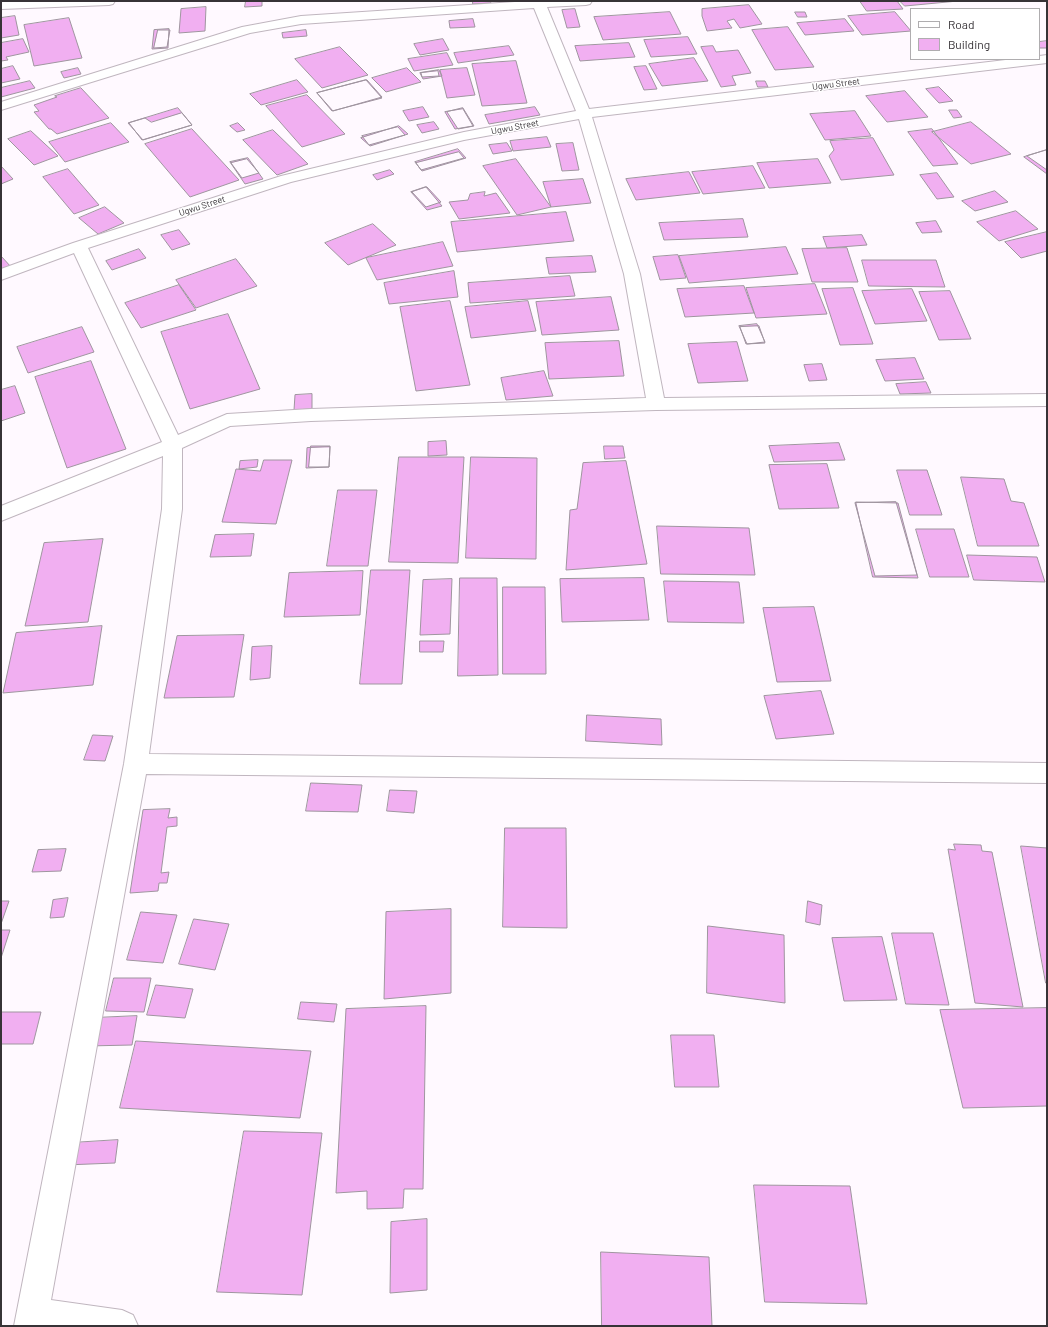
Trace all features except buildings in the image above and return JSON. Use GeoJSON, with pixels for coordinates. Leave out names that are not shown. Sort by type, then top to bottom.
{"type":"FeatureCollection","features":[{"type":"Feature","properties":{"kind":"street"},"geometry":{"type":"LineString","coordinates":[[1,4],[109,1]]}},
{"type":"Feature","properties":{"kind":"street"},"geometry":{"type":"LineString","coordinates":[[1,106],[248,30],[276,24],[309,20],[586,1]]}},
{"type":"Feature","properties":{"kind":"street"},"geometry":{"type":"LineString","coordinates":[[539,4],[584,114],[632,274],[656,404]]}},
{"type":"Feature","properties":{"kind":"street","name":"Ugwu Street"},"geometry":{"type":"LineString","coordinates":[[1,276],[79,246],[286,179],[464,136],[584,114],[1039,60]]}},
{"type":"Feature","properties":{"kind":"street"},"geometry":{"type":"LineString","coordinates":[[79,246],[173,445],[172,509],[136,764],[32,1319],[122,1326]]}},
{"type":"Feature","properties":{"kind":"street"},"geometry":{"type":"LineString","coordinates":[[1,514],[173,445],[227,420],[318,415],[656,404],[1047,400]]}},
{"type":"Feature","properties":{"kind":"street"},"geometry":{"type":"LineString","coordinates":[[136,764],[1047,773]]}}]}
